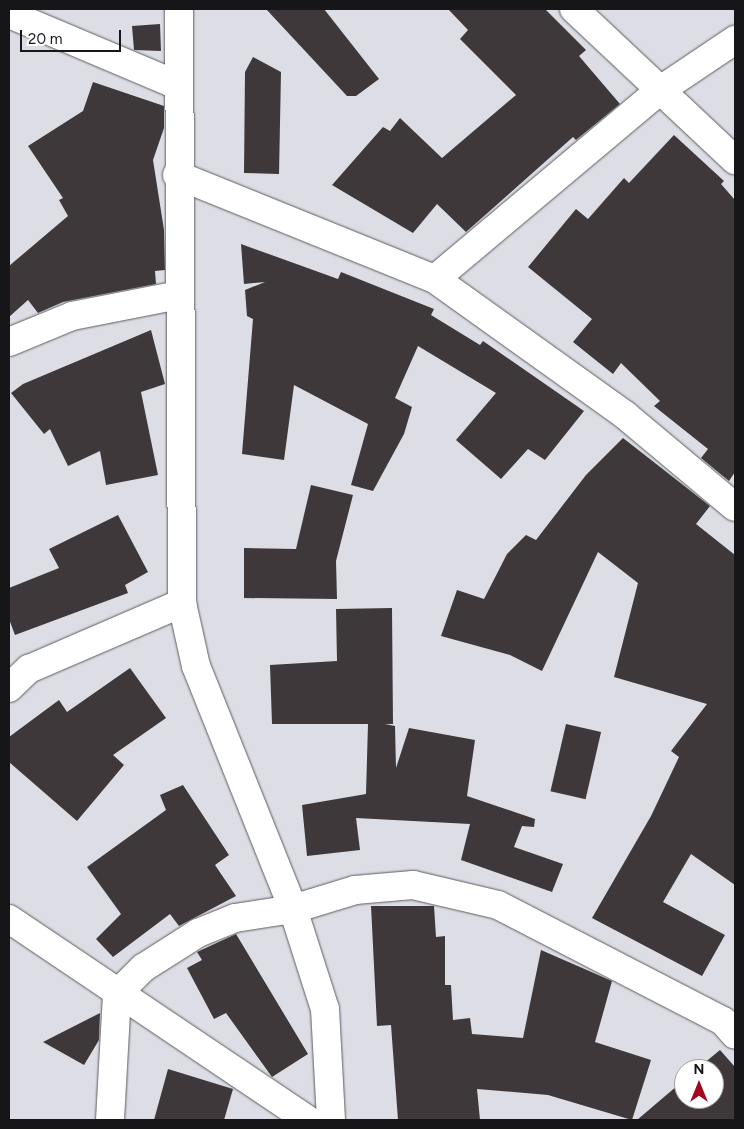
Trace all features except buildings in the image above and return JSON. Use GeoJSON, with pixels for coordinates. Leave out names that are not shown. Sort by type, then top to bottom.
{"type":"FeatureCollection","features":[{"type":"Feature","properties":{"kind":"street"},"geometry":{"type":"LineString","coordinates":[[179,9],[177,175],[182,604],[196,666],[293,909],[325,1009],[331,1120]]}},
{"type":"Feature","properties":{"kind":"street"},"geometry":{"type":"LineString","coordinates":[[574,9],[659,91],[735,160]]}},
{"type":"Feature","properties":{"kind":"street"},"geometry":{"type":"LineString","coordinates":[[9,14],[177,85]]}},
{"type":"Feature","properties":{"kind":"street"},"geometry":{"type":"LineString","coordinates":[[435,279],[659,91],[735,40]]}},
{"type":"Feature","properties":{"kind":"street"},"geometry":{"type":"LineString","coordinates":[[177,175],[435,279],[625,415],[735,507]]}},
{"type":"Feature","properties":{"kind":"street"},"geometry":{"type":"LineString","coordinates":[[9,342],[72,316],[178,295]]}},
{"type":"Feature","properties":{"kind":"street"},"geometry":{"type":"LineString","coordinates":[[9,688],[29,669],[182,604]]}},
{"type":"Feature","properties":{"kind":"street"},"geometry":{"type":"LineString","coordinates":[[110,1120],[117,994],[143,968],[198,933],[235,918],[293,909],[355,890],[413,885],[498,905],[723,1021],[735,1035]]}},
{"type":"Feature","properties":{"kind":"street"},"geometry":{"type":"LineString","coordinates":[[9,919],[117,994],[308,1120]]}}]}
